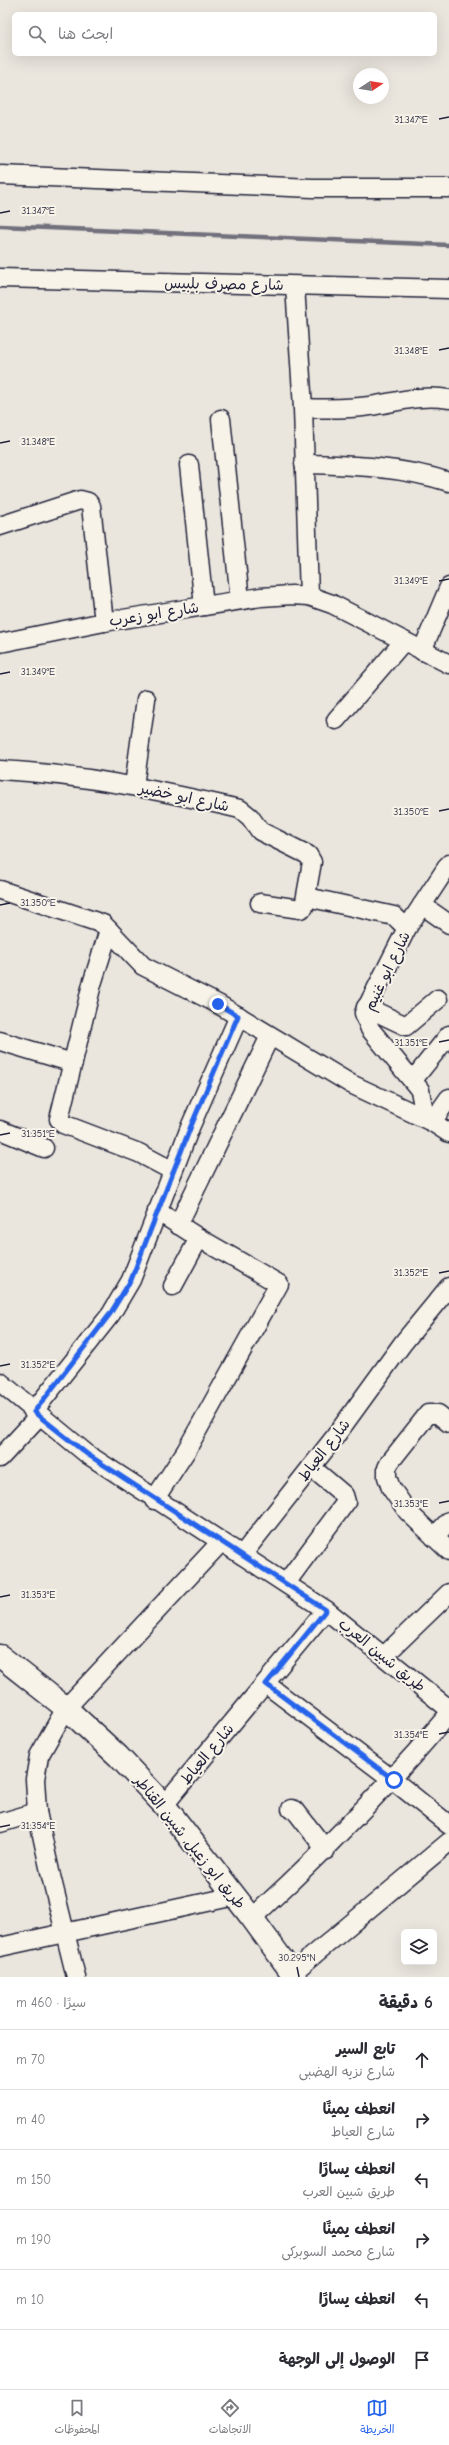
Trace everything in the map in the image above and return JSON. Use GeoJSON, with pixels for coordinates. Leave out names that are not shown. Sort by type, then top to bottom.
{"type":"FeatureCollection","features":[{"type":"Feature","properties":{"kind":"street"},"geometry":{"type":"LineString","coordinates":[[0,175],[313,188],[449,188]]}},
{"type":"Feature","properties":{"kind":"street","name":"شارع مصرف بلبيس"},"geometry":{"type":"LineString","coordinates":[[0,278],[449,289]]}},
{"type":"Feature","properties":{"kind":"street"},"geometry":{"type":"LineString","coordinates":[[296,286],[303,408],[309,596]]}},
{"type":"Feature","properties":{"kind":"street"},"geometry":{"type":"LineString","coordinates":[[303,408],[336,409],[369,406],[417,397],[449,399]]}},
{"type":"Feature","properties":{"kind":"street"},"geometry":{"type":"LineString","coordinates":[[220,419],[240,600]]}},
{"type":"Feature","properties":{"kind":"street"},"geometry":{"type":"LineString","coordinates":[[304,464],[374,468],[429,475],[449,482]]}},
{"type":"Feature","properties":{"kind":"street"},"geometry":{"type":"LineString","coordinates":[[189,465],[204,606]]}},
{"type":"Feature","properties":{"kind":"street"},"geometry":{"type":"LineString","coordinates":[[0,526],[80,500],[88,502],[91,506],[104,622]]}},
{"type":"Feature","properties":{"kind":"street"},"geometry":{"type":"LineString","coordinates":[[422,650],[449,587]]}},
{"type":"Feature","properties":{"kind":"street","name":"شارع ابو زعرب"},"geometry":{"type":"LineString","coordinates":[[0,643],[104,622],[240,600],[276,595],[309,596],[332,604],[449,664]]}},
{"type":"Feature","properties":{"kind":"street"},"geometry":{"type":"LineString","coordinates":[[336,720],[404,641]]}},
{"type":"Feature","properties":{"kind":"street"},"geometry":{"type":"LineString","coordinates":[[134,786],[146,699]]}},
{"type":"Feature","properties":{"kind":"street","name":"شارع ابو خضير"},"geometry":{"type":"LineString","coordinates":[[0,770],[49,772],[134,786],[246,812],[260,831],[310,857],[312,867],[305,903]]}},
{"type":"Feature","properties":{"kind":"street","name":"شارع ابو غنيم"},"geometry":{"type":"LineString","coordinates":[[428,1120],[420,1090],[370,1029],[365,1019],[366,1007],[407,928],[449,864]]}},
{"type":"Feature","properties":{"kind":"street"},"geometry":{"type":"LineString","coordinates":[[0,890],[86,917],[109,930],[143,966],[238,1016],[351,1084],[428,1120],[449,1133]]}},
{"type":"Feature","properties":{"kind":"street"},"geometry":{"type":"LineString","coordinates":[[260,903],[305,903],[394,916],[407,928]]}},
{"type":"Feature","properties":{"kind":"street"},"geometry":{"type":"LineString","coordinates":[[422,906],[449,924]]}},
{"type":"Feature","properties":{"kind":"street"},"geometry":{"type":"LineString","coordinates":[[109,930],[92,984],[64,1094],[59,1121],[139,1153],[173,1171]]}},
{"type":"Feature","properties":{"kind":"street"},"geometry":{"type":"LineString","coordinates":[[366,1007],[406,1026],[438,998]]}},
{"type":"Feature","properties":{"kind":"street"},"geometry":{"type":"LineString","coordinates":[[0,1458],[36,1414],[121,1297],[139,1262],[173,1171],[238,1016]]}},
{"type":"Feature","properties":{"kind":"street"},"geometry":{"type":"LineString","coordinates":[[412,1080],[449,1035]]}},
{"type":"Feature","properties":{"kind":"street"},"geometry":{"type":"LineString","coordinates":[[178,1225],[270,1036]]}},
{"type":"Feature","properties":{"kind":"street"},"geometry":{"type":"LineString","coordinates":[[0,1041],[72,1063]]}},
{"type":"Feature","properties":{"kind":"street"},"geometry":{"type":"LineString","coordinates":[[428,1120],[449,1098]]}},
{"type":"Feature","properties":{"kind":"street"},"geometry":{"type":"LineString","coordinates":[[0,1130],[44,1148]]}},
{"type":"Feature","properties":{"kind":"street"},"geometry":{"type":"LineString","coordinates":[[154,1500],[189,1446],[279,1284],[199,1238],[158,1211]]}},
{"type":"Feature","properties":{"kind":"street"},"geometry":{"type":"LineString","coordinates":[[173,1286],[199,1238]]}},
{"type":"Feature","properties":{"kind":"street","name":"شارع العياط"},"geometry":{"type":"LineString","coordinates":[[242,1555],[311,1467],[403,1343],[449,1287]]}},
{"type":"Feature","properties":{"kind":"street","name":"طريق شبين العرب"},"geometry":{"type":"LineString","coordinates":[[0,1382],[36,1414],[87,1454],[154,1500],[326,1610],[384,1655],[449,1709]]}},
{"type":"Feature","properties":{"kind":"street"},"geometry":{"type":"LineString","coordinates":[[449,1423],[438,1414],[431,1412],[425,1416],[390,1462],[386,1472],[391,1488],[399,1500],[449,1551]]}},
{"type":"Feature","properties":{"kind":"street"},"geometry":{"type":"LineString","coordinates":[[286,1583],[346,1502],[344,1495],[311,1467]]}},
{"type":"Feature","properties":{"kind":"street"},"geometry":{"type":"LineString","coordinates":[[434,1536],[449,1522]]}},
{"type":"Feature","properties":{"kind":"street"},"geometry":{"type":"LineString","coordinates":[[76,1977],[64,1932],[37,1812],[35,1778],[39,1756],[66,1708],[221,1542]]}},
{"type":"Feature","properties":{"kind":"street"},"geometry":{"type":"LineString","coordinates":[[384,1655],[449,1593]]}},
{"type":"Feature","properties":{"kind":"street","name":"شارع العياط"},"geometry":{"type":"LineString","coordinates":[[164,1805],[326,1610]]}},
{"type":"Feature","properties":{"kind":"street","name":"طريق ابو زعبل, شبين القناطر"},"geometry":{"type":"LineString","coordinates":[[0,1656],[66,1708],[118,1756],[164,1805],[252,1918],[293,1975]]}},
{"type":"Feature","properties":{"kind":"street"},"geometry":{"type":"LineString","coordinates":[[266,1684],[394,1780],[449,1825]]}},
{"type":"Feature","properties":{"kind":"street"},"geometry":{"type":"LineString","coordinates":[[252,1918],[326,1850],[394,1780],[449,1714]]}},
{"type":"Feature","properties":{"kind":"street"},"geometry":{"type":"LineString","coordinates":[[291,1809],[295,1810],[326,1850]]}},
{"type":"Feature","properties":{"kind":"street"},"geometry":{"type":"LineString","coordinates":[[0,1823],[37,1812]]}},
{"type":"Feature","properties":{"kind":"street"},"geometry":{"type":"LineString","coordinates":[[293,1975],[449,1842]]}},
{"type":"Feature","properties":{"kind":"street"},"geometry":{"type":"LineString","coordinates":[[0,1947],[235,1896]]}},
{"type":"Feature","properties":{"kind":"waterway"},"geometry":{"type":"LineString","coordinates":[[0,226],[449,245]]}},
{"type":"Feature","properties":{"kind":"route"},"geometry":{"type":"LineString","coordinates":[[218,1004],[238,1016],[191,1126],[131,1280],[110,1314],[34,1412],[87,1454],[154,1500],[326,1610],[266,1684],[394,1780]]}}]}
